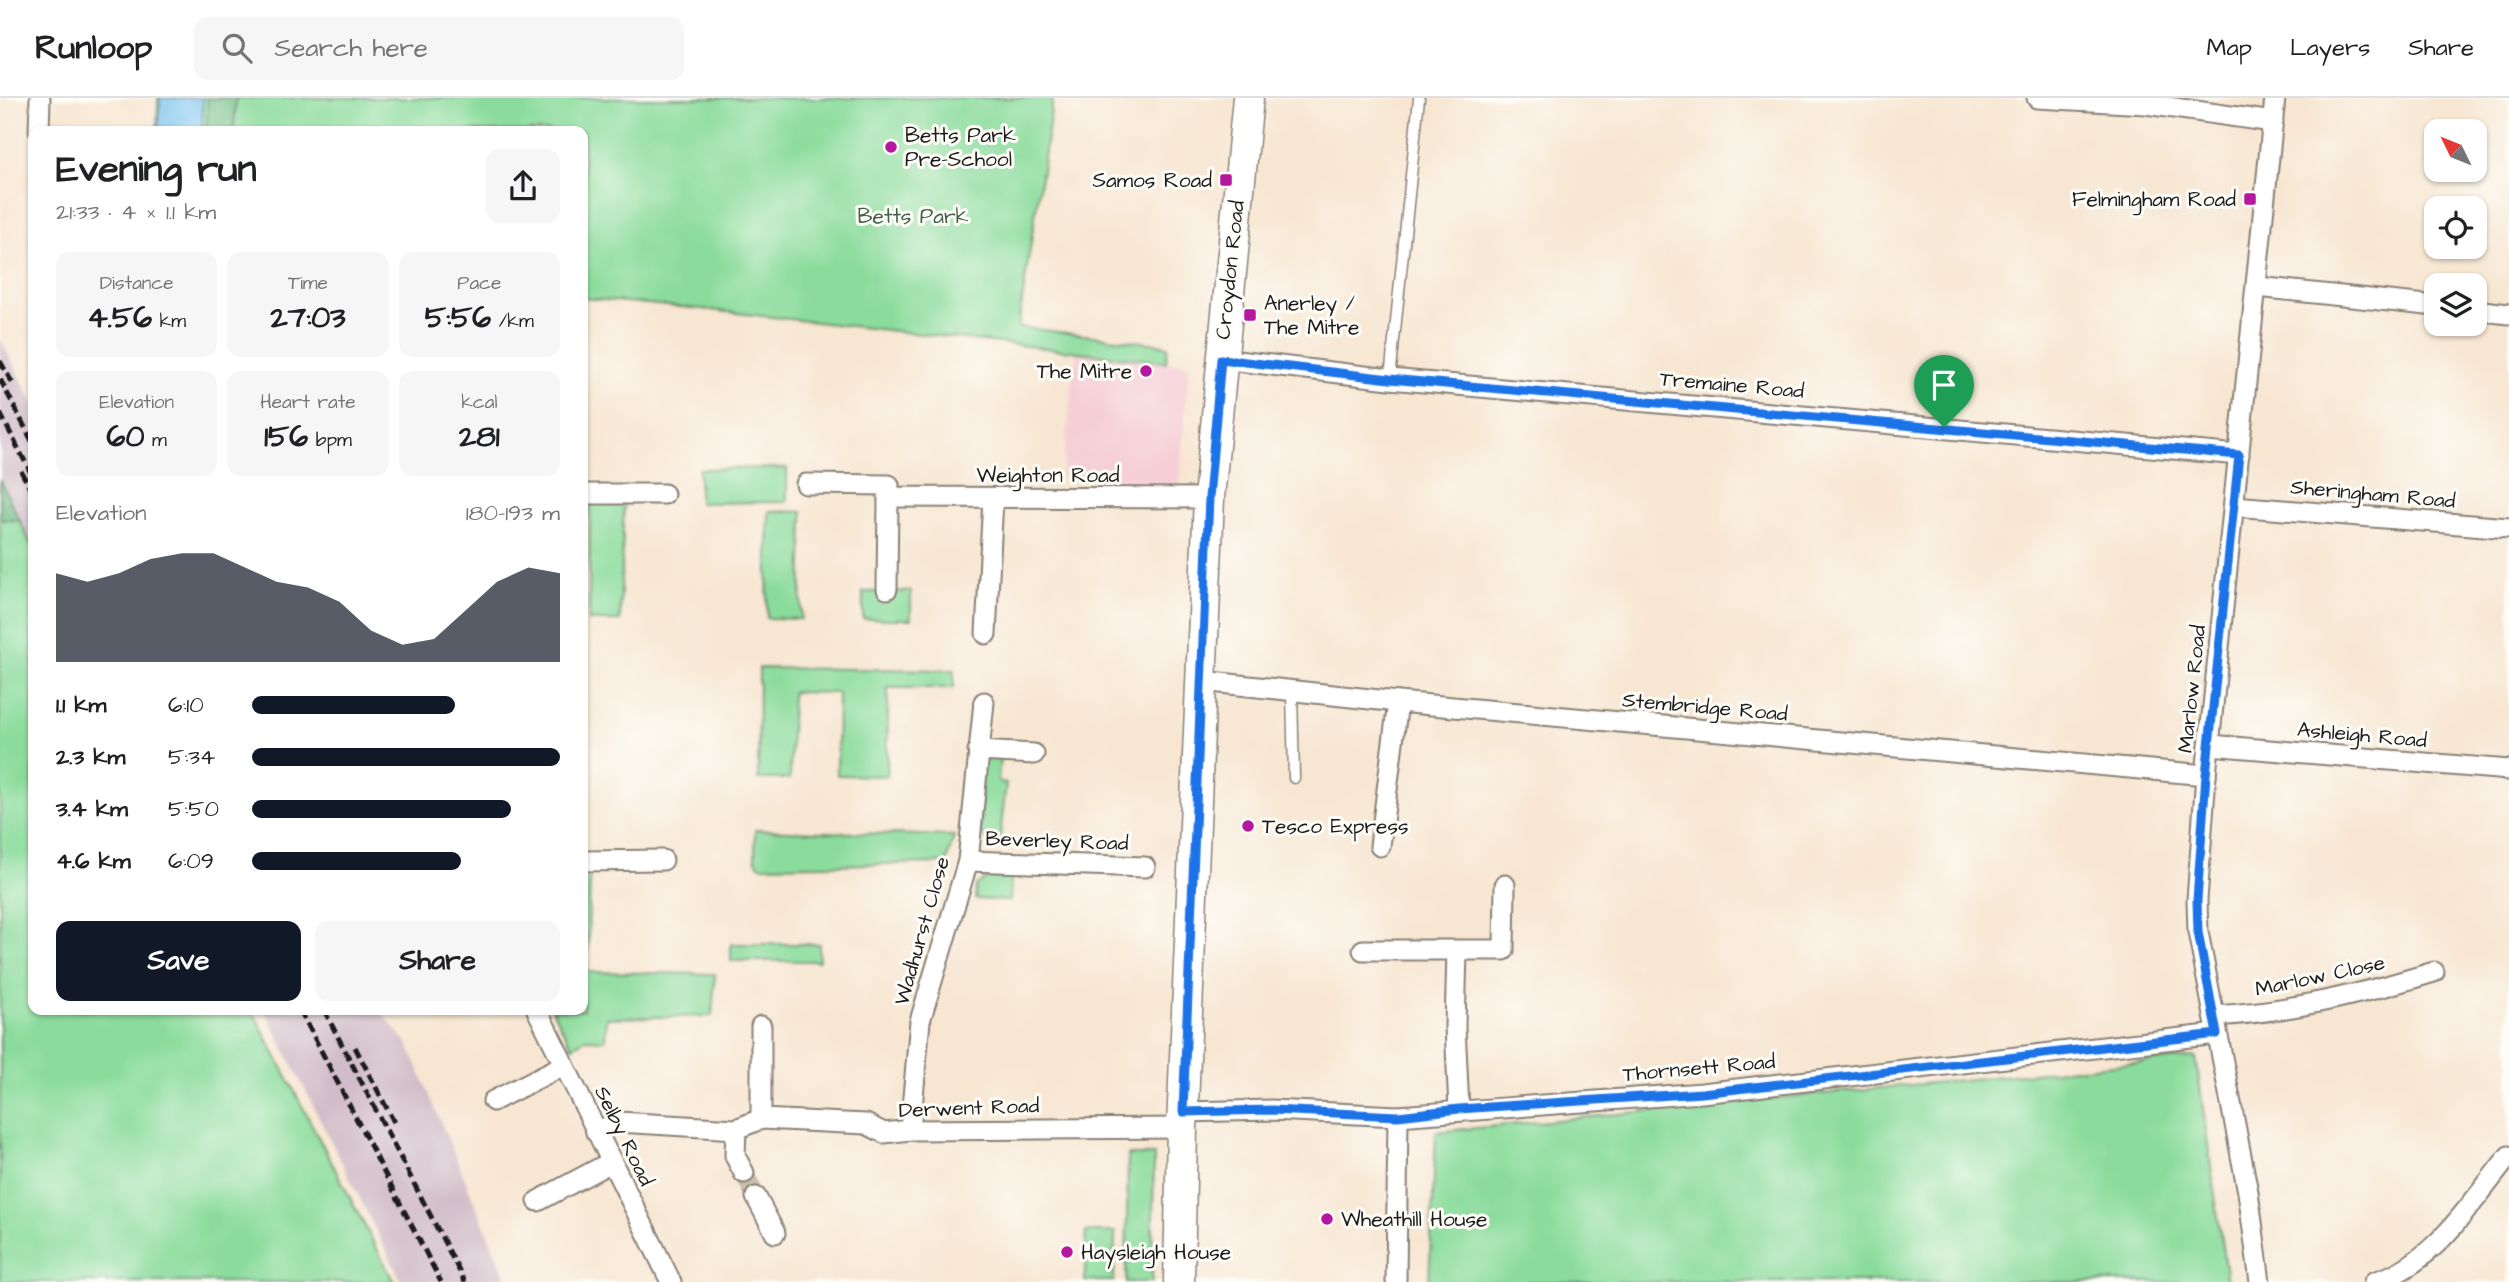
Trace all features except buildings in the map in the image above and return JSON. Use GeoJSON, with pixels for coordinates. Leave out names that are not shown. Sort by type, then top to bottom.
{"type":"FeatureCollection","features":[{"type":"Feature","properties":{"kind":"main road","name":"Croydon Road"},"geometry":{"type":"LineString","coordinates":[[1178,1282],[1209,498],[1248,98]]}},
{"type":"Feature","properties":{"kind":"street"},"geometry":{"type":"LineString","coordinates":[[39,126],[40,98]]}},
{"type":"Feature","properties":{"kind":"street"},"geometry":{"type":"LineString","coordinates":[[2037,98],[2146,101],[2273,122]]}},
{"type":"Feature","properties":{"kind":"street","name":"Marlow Road"},"geometry":{"type":"LineString","coordinates":[[2260,1282],[2248,1192],[2198,932],[2197,900],[2206,775],[2275,98]]}},
{"type":"Feature","properties":{"kind":"street"},"geometry":{"type":"LineString","coordinates":[[2257,286],[2424,305]]}},
{"type":"Feature","properties":{"kind":"street"},"geometry":{"type":"LineString","coordinates":[[2487,311],[2509,314]]}},
{"type":"Feature","properties":{"kind":"street","name":"Tremaine Road"},"geometry":{"type":"LineString","coordinates":[[1221,359],[1390,379],[2239,455]]}},
{"type":"Feature","properties":{"kind":"street","name":"Weighton Road"},"geometry":{"type":"LineString","coordinates":[[806,484],[889,485],[888,497],[1209,498]]}},
{"type":"Feature","properties":{"kind":"street"},"geometry":{"type":"LineString","coordinates":[[588,494],[664,494]]}},
{"type":"Feature","properties":{"kind":"street"},"geometry":{"type":"LineString","coordinates":[[887,589],[888,497]]}},
{"type":"Feature","properties":{"kind":"street"},"geometry":{"type":"LineString","coordinates":[[986,634],[993,498]]}},
{"type":"Feature","properties":{"kind":"street","name":"Sheringham Road"},"geometry":{"type":"LineString","coordinates":[[2234,506],[2509,528]]}},
{"type":"Feature","properties":{"kind":"street","name":"Stembridge Road"},"geometry":{"type":"LineString","coordinates":[[1202,681],[1398,702],[2206,775]]}},
{"type":"Feature","properties":{"kind":"street","name":"Wadhurst Close"},"geometry":{"type":"LineString","coordinates":[[910,1130],[920,1021],[968,860],[984,702]]}},
{"type":"Feature","properties":{"kind":"street"},"geometry":{"type":"LineString","coordinates":[[1380,846],[1398,702]]}},
{"type":"Feature","properties":{"kind":"street","name":"Ashleigh Road"},"geometry":{"type":"LineString","coordinates":[[2210,745],[2509,770]]}},
{"type":"Feature","properties":{"kind":"street"},"geometry":{"type":"LineString","coordinates":[[978,751],[1034,754]]}},
{"type":"Feature","properties":{"kind":"street"},"geometry":{"type":"LineString","coordinates":[[588,861],[663,860]]}},
{"type":"Feature","properties":{"kind":"street","name":"Beverley Road"},"geometry":{"type":"LineString","coordinates":[[968,860],[1145,867]]}},
{"type":"Feature","properties":{"kind":"street"},"geometry":{"type":"LineString","coordinates":[[1363,950],[1504,950],[1505,885]]}},
{"type":"Feature","properties":{"kind":"street"},"geometry":{"type":"LineString","coordinates":[[1457,951],[1455,1027],[1459,1109]]}},
{"type":"Feature","properties":{"kind":"street","name":"Marlow Close"},"geometry":{"type":"LineString","coordinates":[[2216,1025],[2255,1014],[2358,995],[2434,972]]}},
{"type":"Feature","properties":{"kind":"street","name":"Selby Road"},"geometry":{"type":"LineString","coordinates":[[539,1015],[671,1282]]}},
{"type":"Feature","properties":{"kind":"street","name":"Thornsett Road"},"geometry":{"type":"LineString","coordinates":[[1183,1120],[1272,1110],[1398,1116],[1459,1109],[1702,1093],[2216,1025]]}},
{"type":"Feature","properties":{"kind":"street"},"geometry":{"type":"LineString","coordinates":[[761,1026],[761,1119]]}},
{"type":"Feature","properties":{"kind":"street"},"geometry":{"type":"LineString","coordinates":[[492,1101],[564,1065]]}},
{"type":"Feature","properties":{"kind":"street"},"geometry":{"type":"LineString","coordinates":[[1396,1282],[1398,1116]]}},
{"type":"Feature","properties":{"kind":"street","name":"Derwent Road"},"geometry":{"type":"LineString","coordinates":[[596,1132],[618,1122],[736,1129],[761,1119],[866,1124],[884,1133],[1183,1120]]}},
{"type":"Feature","properties":{"kind":"street"},"geometry":{"type":"LineString","coordinates":[[736,1129],[735,1156],[744,1173]]}},
{"type":"Feature","properties":{"kind":"street"},"geometry":{"type":"LineString","coordinates":[[2374,1282],[2407,1269],[2442,1238],[2509,1156]]}},
{"type":"Feature","properties":{"kind":"street"},"geometry":{"type":"LineString","coordinates":[[538,1201],[611,1162]]}},
{"type":"Feature","properties":{"kind":"street"},"geometry":{"type":"LineString","coordinates":[[756,1197],[775,1233]]}},
{"type":"Feature","properties":{"kind":"lane"},"geometry":{"type":"LineString","coordinates":[[1390,379],[1419,98]]}},
{"type":"Feature","properties":{"kind":"lane"},"geometry":{"type":"LineString","coordinates":[[1293,691],[1294,778]]}},
{"type":"Feature","properties":{"kind":"shaded area"},"geometry":{"type":"Polygon","coordinates":[[[0,339],[28,392],[28,537],[0,480],[0,339]]]}},
{"type":"Feature","properties":{"kind":"shaded area"},"geometry":{"type":"Polygon","coordinates":[[[1076,351],[1189,365],[1179,484],[1062,477],[1076,351]]]}},
{"type":"Feature","properties":{"kind":"shaded area"},"geometry":{"type":"Polygon","coordinates":[[[268,1015],[383,1015],[408,1044],[508,1282],[402,1282],[268,1015]]]}},
{"type":"Feature","properties":{"kind":"green space","name":"Betts Park"},"geometry":{"type":"Polygon","coordinates":[[[158,98],[1053,98],[1018,327],[1159,344],[1168,347],[1166,362],[588,298],[588,126],[157,126],[158,98]]]}},
{"type":"Feature","properties":{"kind":"green space"},"geometry":{"type":"Polygon","coordinates":[[[208,98],[236,98],[234,126],[206,126],[208,98]]]}},
{"type":"Feature","properties":{"kind":"green space"},"geometry":{"type":"Polygon","coordinates":[[[787,468],[787,502],[699,503],[699,469],[787,468]]]}},
{"type":"Feature","properties":{"kind":"green space"},"geometry":{"type":"Polygon","coordinates":[[[0,480],[20,521],[0,519],[0,480]]]}},
{"type":"Feature","properties":{"kind":"green space"},"geometry":{"type":"Polygon","coordinates":[[[590,499],[624,499],[620,621],[589,621],[590,499]]]}},
{"type":"Feature","properties":{"kind":"green space"},"geometry":{"type":"Polygon","coordinates":[[[769,511],[803,512],[801,619],[767,618],[769,511]]]}},
{"type":"Feature","properties":{"kind":"green space"},"geometry":{"type":"Polygon","coordinates":[[[0,519],[20,521],[28,538],[28,1015],[255,1015],[394,1282],[0,1282],[0,519]]]}},
{"type":"Feature","properties":{"kind":"green space"},"geometry":{"type":"Polygon","coordinates":[[[911,591],[911,619],[863,619],[863,592],[911,591]]]}},
{"type":"Feature","properties":{"kind":"green space"},"geometry":{"type":"Polygon","coordinates":[[[759,668],[954,670],[954,688],[888,688],[887,776],[837,775],[838,693],[792,692],[790,779],[758,779],[759,668]]]}},
{"type":"Feature","properties":{"kind":"green space"},"geometry":{"type":"Polygon","coordinates":[[[989,757],[1000,759],[998,781],[1006,784],[999,845],[990,844],[980,831],[982,763],[989,757]]]}},
{"type":"Feature","properties":{"kind":"green space"},"geometry":{"type":"Polygon","coordinates":[[[755,830],[954,836],[946,863],[760,866],[755,859],[755,830]]]}},
{"type":"Feature","properties":{"kind":"green space"},"geometry":{"type":"Polygon","coordinates":[[[989,877],[1011,878],[1010,901],[975,899],[976,885],[989,877]]]}},
{"type":"Feature","properties":{"kind":"green space"},"geometry":{"type":"Polygon","coordinates":[[[588,879],[590,879],[588,941],[588,879]]]}},
{"type":"Feature","properties":{"kind":"green space"},"geometry":{"type":"Polygon","coordinates":[[[731,944],[819,944],[819,961],[731,961],[731,944]]]}},
{"type":"Feature","properties":{"kind":"green space"},"geometry":{"type":"Polygon","coordinates":[[[588,972],[715,974],[712,1016],[606,1018],[605,1040],[585,1039],[572,1047],[555,1015],[588,1015],[588,972]]]}},
{"type":"Feature","properties":{"kind":"green space"},"geometry":{"type":"Polygon","coordinates":[[[2194,1057],[2227,1282],[1429,1282],[1436,1132],[2194,1057]]]}},
{"type":"Feature","properties":{"kind":"green space"},"geometry":{"type":"Polygon","coordinates":[[[1128,1155],[1154,1155],[1152,1282],[1126,1282],[1128,1155]]]}},
{"type":"Feature","properties":{"kind":"green space"},"geometry":{"type":"Polygon","coordinates":[[[1086,1232],[1115,1232],[1114,1281],[1085,1281],[1086,1232]]]}},
{"type":"Feature","properties":{"kind":"water"},"geometry":{"type":"Polygon","coordinates":[[[160,98],[203,98],[202,126],[158,126],[160,98]]]}},
{"type":"Feature","properties":{"kind":"tunnel"},"geometry":{"type":"LineString","coordinates":[[744,1173],[756,1197]]}},
{"type":"Feature","properties":{"kind":"railway"},"geometry":{"type":"LineString","coordinates":[[0,361],[14,386]]}},
{"type":"Feature","properties":{"kind":"railway"},"geometry":{"type":"LineString","coordinates":[[0,379],[28,433]]}},
{"type":"Feature","properties":{"kind":"railway"},"geometry":{"type":"LineString","coordinates":[[0,413],[28,467]]}},
{"type":"Feature","properties":{"kind":"railway"},"geometry":{"type":"LineString","coordinates":[[21,471],[28,484]]}},
{"type":"Feature","properties":{"kind":"railway"},"geometry":{"type":"LineString","coordinates":[[303,1015],[441,1282]]}},
{"type":"Feature","properties":{"kind":"railway"},"geometry":{"type":"LineString","coordinates":[[327,1015],[465,1282]]}},
{"type":"Feature","properties":{"kind":"railway"},"geometry":{"type":"LineString","coordinates":[[355,1047],[394,1122]]}},
{"type":"Feature","properties":{"kind":"place","name":"Betts Park Pre-School"},"geometry":{"type":"Point","coordinates":[891,147]}},
{"type":"Feature","properties":{"kind":"place","name":"Samos Road"},"geometry":{"type":"Point","coordinates":[1226,180]}},
{"type":"Feature","properties":{"kind":"place","name":"Felmingham Road"},"geometry":{"type":"Point","coordinates":[2250,199]}},
{"type":"Feature","properties":{"kind":"place","name":"Anerley / The Mitre"},"geometry":{"type":"Point","coordinates":[1250,315]}},
{"type":"Feature","properties":{"kind":"place","name":"The Mitre"},"geometry":{"type":"Point","coordinates":[1146,371]}},
{"type":"Feature","properties":{"kind":"place","name":"Tesco Express"},"geometry":{"type":"Point","coordinates":[1248,826]}},
{"type":"Feature","properties":{"kind":"place","name":"Wheathill House"},"geometry":{"type":"Point","coordinates":[1327,1219]}},
{"type":"Feature","properties":{"kind":"place","name":"Haysleigh House"},"geometry":{"type":"Point","coordinates":[1067,1252]}},
{"type":"Feature","properties":{"kind":"route"},"geometry":{"type":"LineString","coordinates":[[1221,359],[1390,379],[1944,427],[2239,455],[2206,775],[2197,900],[2198,932],[2217,1034],[1702,1093],[1459,1109],[1398,1116],[1272,1110],[1183,1112],[1209,498],[1221,359]]}}]}
